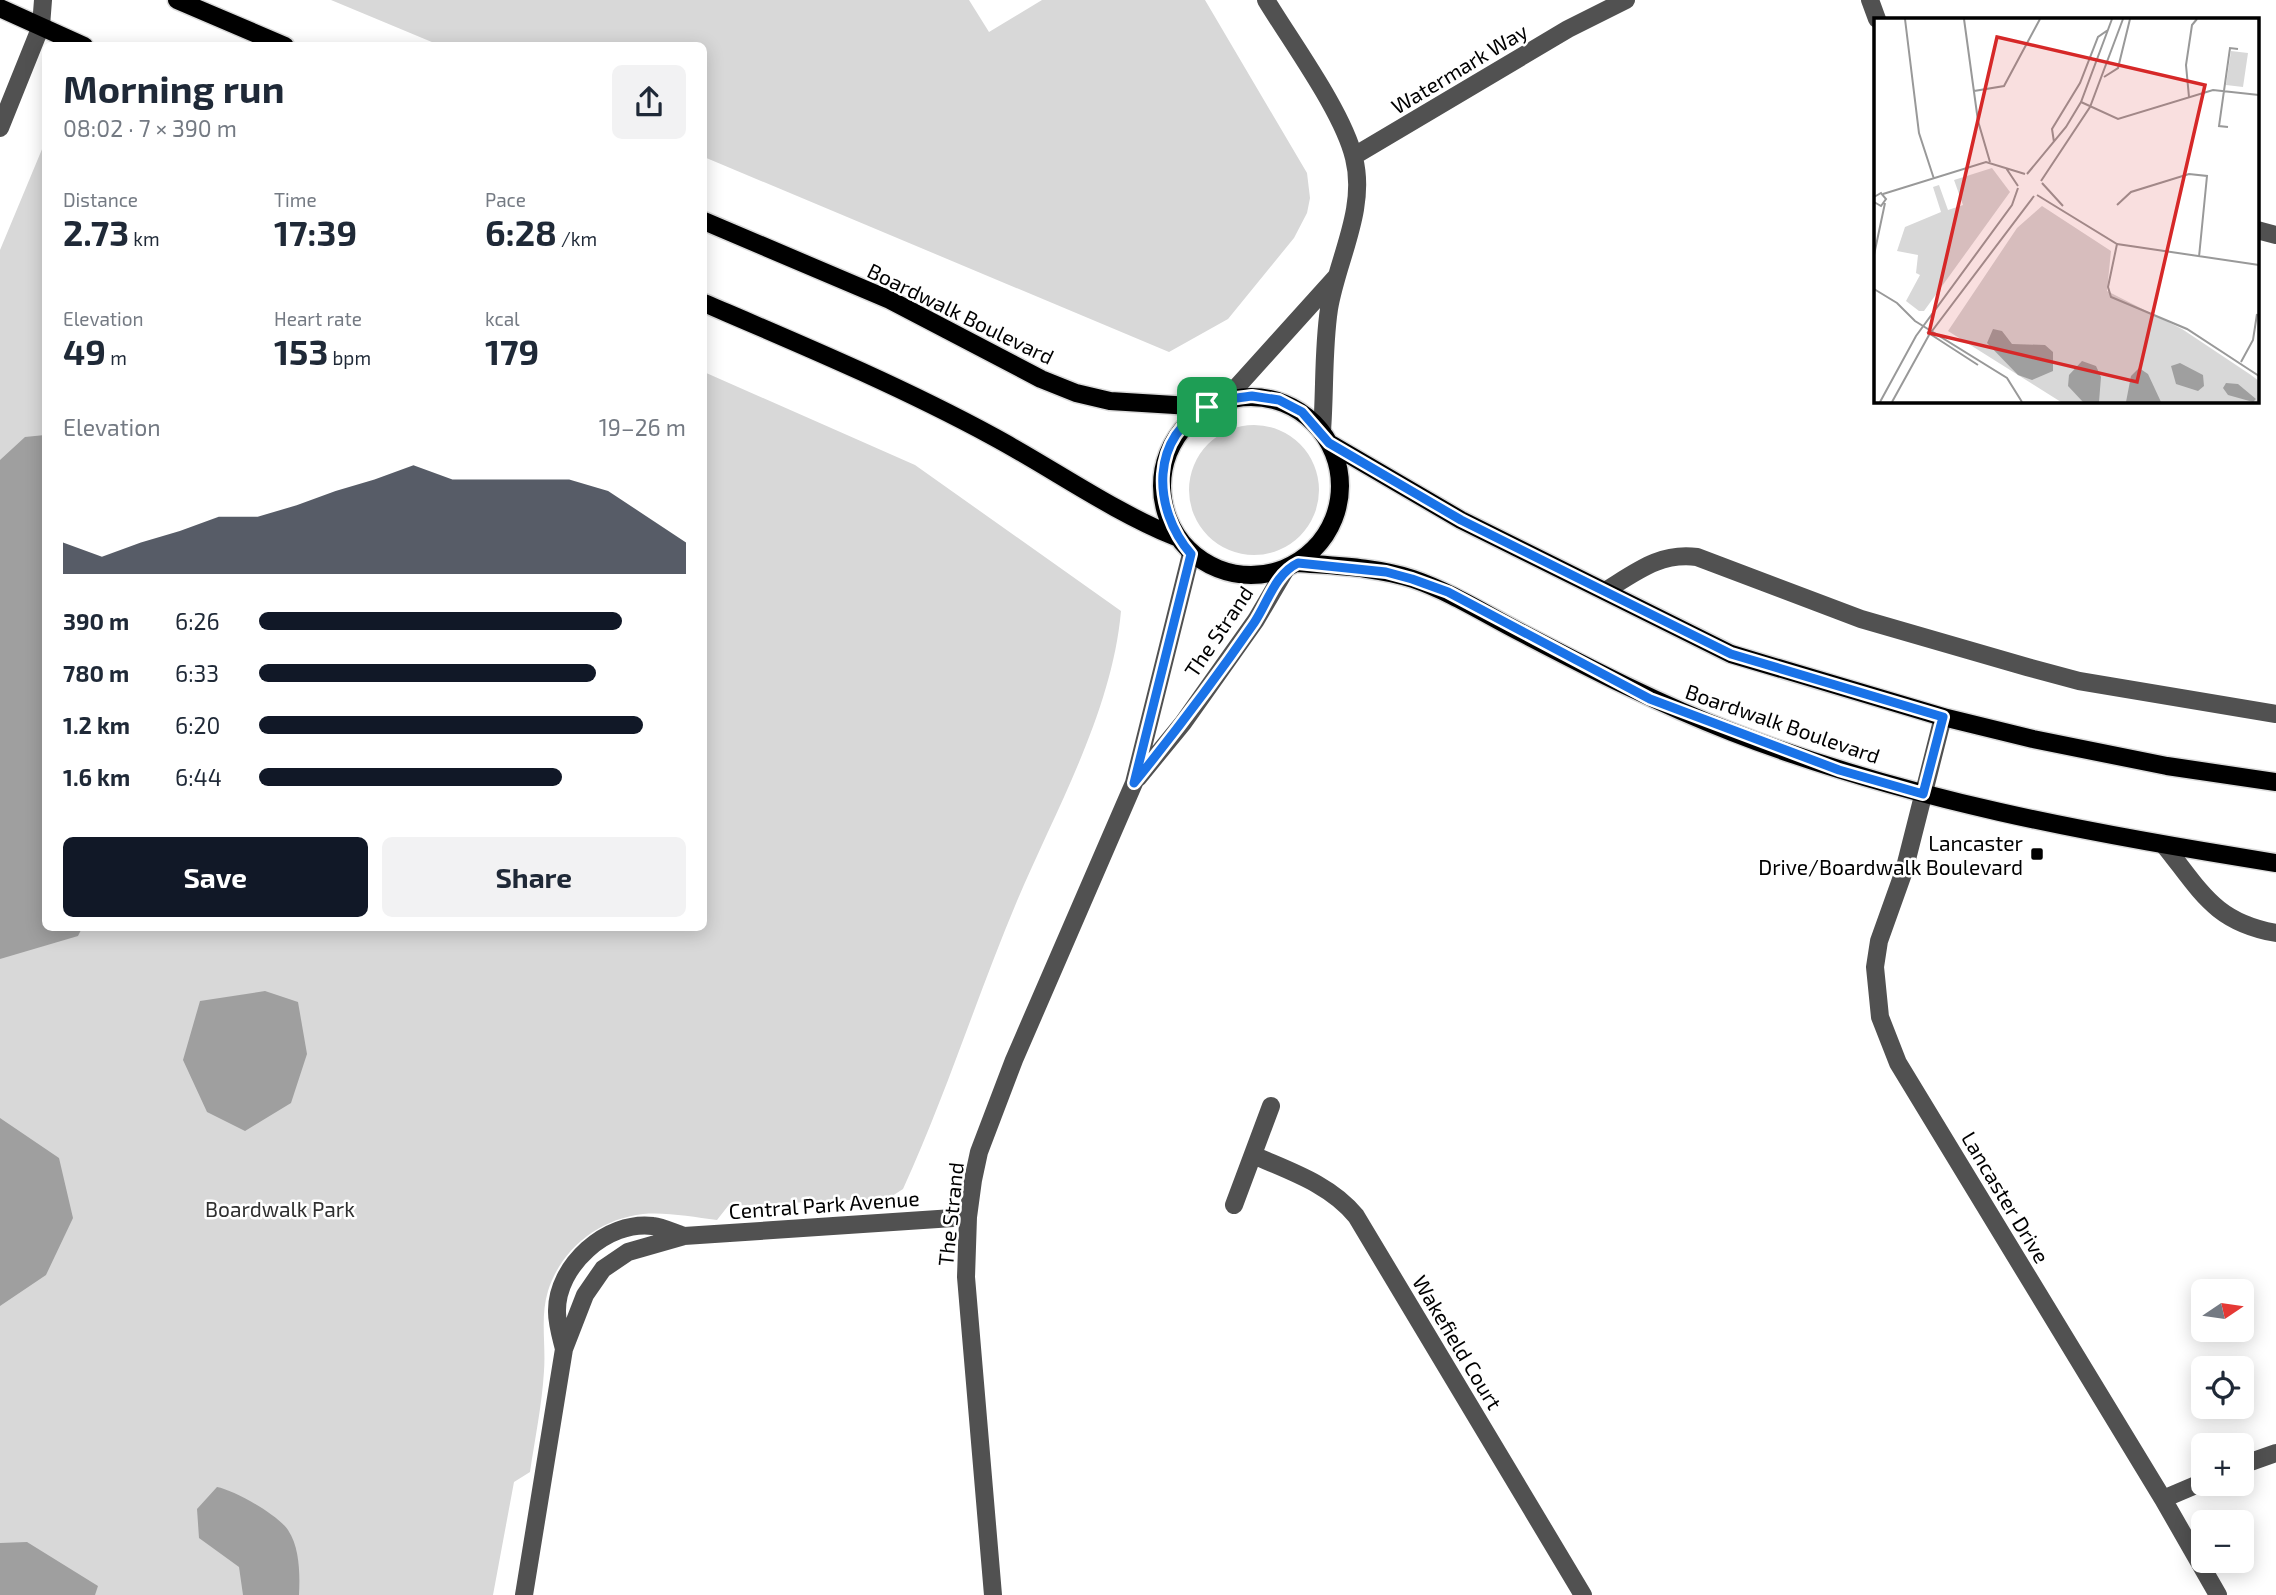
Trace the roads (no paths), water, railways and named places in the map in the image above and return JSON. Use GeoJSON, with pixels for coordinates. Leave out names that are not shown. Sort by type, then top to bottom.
{"type":"FeatureCollection","features":[{"type":"Feature","properties":{"kind":"main road"},"geometry":{"type":"LineString","coordinates":[[177,0],[276,42]]}},
{"type":"Feature","properties":{"kind":"main road"},"geometry":{"type":"LineString","coordinates":[[0,9],[75,42]]}},
{"type":"Feature","properties":{"kind":"main road","name":"Boardwalk Boulevard"},"geometry":{"type":"LineString","coordinates":[[707,222],[890,299],[1041,379],[1076,393],[1110,401],[1207,407]]}},
{"type":"Feature","properties":{"kind":"main road"},"geometry":{"type":"LineString","coordinates":[[707,304],[875,376],[994,437],[1137,521],[1176,537]]}},
{"type":"Feature","properties":{"kind":"main road"},"geometry":{"type":"LineString","coordinates":[[1325,437],[1339,468],[1340,495],[1333,522],[1318,545],[1292,566],[1262,575],[1236,575],[1212,567],[1191,554],[1176,537],[1164,509],[1161,480],[1168,451],[1184,426],[1207,407],[1225,400],[1252,396],[1279,400],[1302,412],[1325,437],[1461,520],[1731,654],[1943,717],[2140,761],[2276,782]]}},
{"type":"Feature","properties":{"kind":"main road","name":"Boardwalk Boulevard"},"geometry":{"type":"LineString","coordinates":[[1292,566],[1386,572],[1448,592],[1650,699],[1839,770],[1923,794],[2164,845],[2276,863]]}},
{"type":"Feature","properties":{"kind":"street"},"geometry":{"type":"LineString","coordinates":[[0,128],[41,26],[43,0]]}},
{"type":"Feature","properties":{"kind":"street"},"geometry":{"type":"LineString","coordinates":[[1266,0],[1343,127],[1354,156],[1355,198],[1325,337],[1325,437]]}},
{"type":"Feature","properties":{"kind":"street","name":"Watermark Way"},"geometry":{"type":"LineString","coordinates":[[1354,156],[1568,29],[1626,0]]}},
{"type":"Feature","properties":{"kind":"street"},"geometry":{"type":"LineString","coordinates":[[1870,0],[1877,18]]}},
{"type":"Feature","properties":{"kind":"street"},"geometry":{"type":"LineString","coordinates":[[2258,230],[2276,235]]}},
{"type":"Feature","properties":{"kind":"street"},"geometry":{"type":"LineString","coordinates":[[1225,400],[1336,278]]}},
{"type":"Feature","properties":{"kind":"street","name":"The Strand"},"geometry":{"type":"LineString","coordinates":[[993,1595],[966,1277],[968,1217],[979,1152],[1134,783],[1191,554]]}},
{"type":"Feature","properties":{"kind":"street"},"geometry":{"type":"LineString","coordinates":[[1605,592],[1656,559],[1678,554],[1698,557],[1861,619],[2014,664],[2080,681],[2276,714]]}},
{"type":"Feature","properties":{"kind":"street","name":"The Strand"},"geometry":{"type":"LineString","coordinates":[[1134,783],[1183,723],[1292,566]]}},
{"type":"Feature","properties":{"kind":"street","name":"Lancaster Drive"},"geometry":{"type":"LineString","coordinates":[[1943,717],[1904,871],[1879,941],[1875,967],[1880,1017],[1898,1063],[2163,1499],[2218,1595]]}},
{"type":"Feature","properties":{"kind":"street"},"geometry":{"type":"LineString","coordinates":[[2164,845],[2211,904],[2230,919],[2253,929],[2276,933]]}},
{"type":"Feature","properties":{"kind":"street"},"geometry":{"type":"LineString","coordinates":[[1234,1205],[1271,1106]]}},
{"type":"Feature","properties":{"kind":"street","name":"Wakefield Court"},"geometry":{"type":"LineString","coordinates":[[1253,1155],[1315,1183],[1346,1205],[1356,1216],[1583,1595]]}},
{"type":"Feature","properties":{"kind":"street","name":"Central Park Avenue"},"geometry":{"type":"LineString","coordinates":[[524,1595],[564,1349],[585,1295],[603,1269],[628,1252],[684,1237],[968,1217]]}},
{"type":"Feature","properties":{"kind":"street","name":"Central Park Avenue"},"geometry":{"type":"LineString","coordinates":[[564,1349],[557,1311],[559,1294],[581,1256],[605,1238],[638,1227],[653,1226],[684,1237]]}},
{"type":"Feature","properties":{"kind":"street"},"geometry":{"type":"LineString","coordinates":[[2254,1461],[2276,1453]]}},
{"type":"Feature","properties":{"kind":"street"},"geometry":{"type":"LineString","coordinates":[[2163,1499],[2191,1487]]}},
{"type":"Feature","properties":{"kind":"place","name":"Lancaster Drive/Boardwalk Boulevard"},"geometry":{"type":"Point","coordinates":[2037,854]}},
{"type":"Feature","properties":{"kind":"park label","name":"Boardwalk Park"},"geometry":{"type":"Point","coordinates":[280,1208]}}]}
